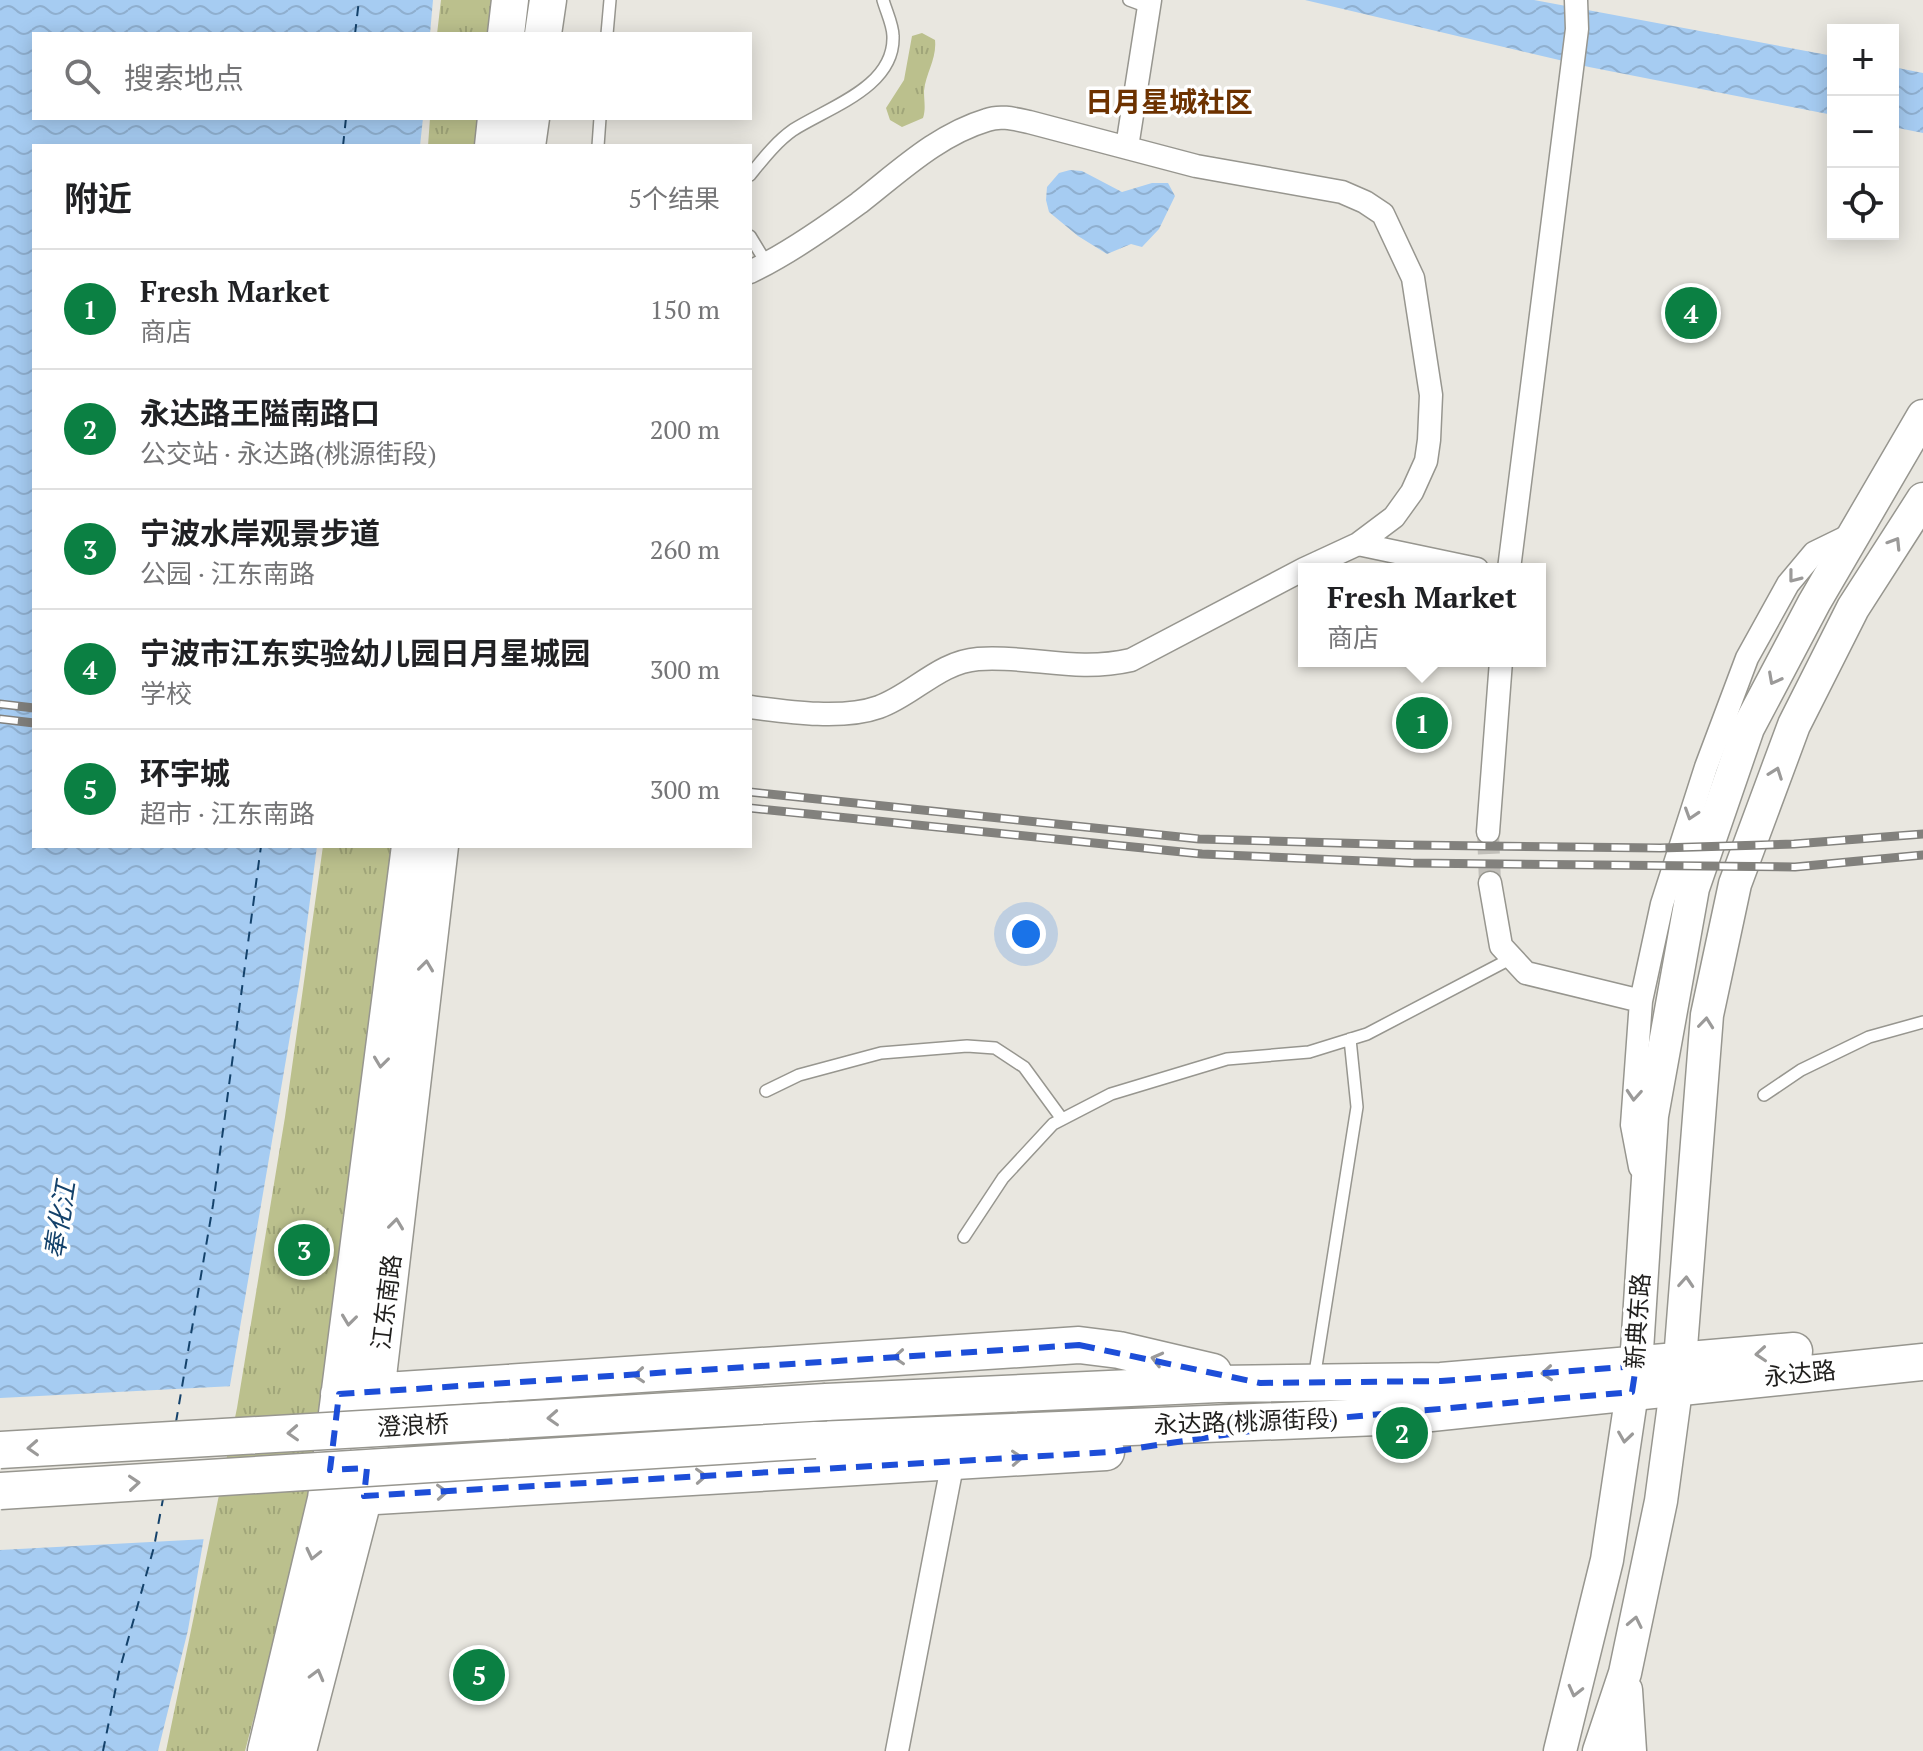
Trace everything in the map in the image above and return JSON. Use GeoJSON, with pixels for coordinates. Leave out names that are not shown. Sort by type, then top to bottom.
{"type":"FeatureCollection","features":[{"type":"Feature","properties":{"kind":"main road"},"geometry":{"type":"LineString","coordinates":[[506,32],[510,0]]}},
{"type":"Feature","properties":{"kind":"main road"},"geometry":{"type":"LineString","coordinates":[[543,32],[548,0]]}},
{"type":"Feature","properties":{"kind":"main road"},"geometry":{"type":"LineString","coordinates":[[493,144],[496,120]]}},
{"type":"Feature","properties":{"kind":"main road"},"geometry":{"type":"LineString","coordinates":[[527,144],[531,120]]}},
{"type":"Feature","properties":{"kind":"main road","name":"新典东路"},"geometry":{"type":"LineString","coordinates":[[1560,1751],[1607,1560],[1634,1379],[1652,1116],[1693,888],[1748,728],[1814,603],[1923,416]]}},
{"type":"Feature","properties":{"kind":"main road","name":"新典东路"},"geometry":{"type":"LineString","coordinates":[[1599,1751],[1625,1673],[1661,1501],[1678,1374],[1707,1015],[1735,884],[1794,725],[1853,608],[1923,499]]}},
{"type":"Feature","properties":{"kind":"main road","name":"江东南路"},"geometry":{"type":"LineString","coordinates":[[266,1751],[326,1499],[410,848]]}},
{"type":"Feature","properties":{"kind":"main road","name":"江东南路"},"geometry":{"type":"LineString","coordinates":[[298,1751],[364,1496],[440,848]]}},
{"type":"Feature","properties":{"kind":"main road","name":"永达路"},"geometry":{"type":"LineString","coordinates":[[1678,1374],[1923,1341]]}},
{"type":"Feature","properties":{"kind":"main road"},"geometry":{"type":"LineString","coordinates":[[339,1394],[1079,1345],[1119,1350],[1260,1383]]}},
{"type":"Feature","properties":{"kind":"main road","name":"永达路"},"geometry":{"type":"LineString","coordinates":[[1678,1374],[1923,1362]]}},
{"type":"Feature","properties":{"kind":"main road","name":"永达路(桃源街段)"},"geometry":{"type":"LineString","coordinates":[[815,1440],[1402,1416],[1678,1374]]}},
{"type":"Feature","properties":{"kind":"main road","name":"永达路(桃源街段)"},"geometry":{"type":"LineString","coordinates":[[826,1402],[1260,1383],[1634,1379]]}},
{"type":"Feature","properties":{"kind":"main road","name":"澄浪桥"},"geometry":{"type":"LineString","coordinates":[[0,1450],[826,1402]]}},
{"type":"Feature","properties":{"kind":"main road"},"geometry":{"type":"LineString","coordinates":[[326,1499],[1111,1452],[1337,1418]]}},
{"type":"Feature","properties":{"kind":"main road","name":"澄浪桥"},"geometry":{"type":"LineString","coordinates":[[0,1491],[815,1440]]}},
{"type":"Feature","properties":{"kind":"main road"},"geometry":{"type":"LineString","coordinates":[[1625,1673],[1630,1751]]}},
{"type":"Feature","properties":{"kind":"street"},"geometry":{"type":"LineString","coordinates":[[1510,563],[1577,29],[1576,0]]}},
{"type":"Feature","properties":{"kind":"street"},"geometry":{"type":"LineString","coordinates":[[1127,147],[1142,2]]}},
{"type":"Feature","properties":{"kind":"street"},"geometry":{"type":"LineString","coordinates":[[758,268],[848,211],[906,164],[960,131],[989,118],[1029,122],[1196,166],[1342,192],[1365,202],[1383,214],[1413,278],[1431,395],[1429,440],[1426,461],[1412,492],[1394,517],[1358,544],[1317,563]]}},
{"type":"Feature","properties":{"kind":"street"},"geometry":{"type":"LineString","coordinates":[[1646,1197],[1632,1125],[1641,1001],[1662,904],[1706,767],[1747,658],[1788,584],[1814,553],[1856,532]]}},
{"type":"Feature","properties":{"kind":"street"},"geometry":{"type":"LineString","coordinates":[[1358,544],[1448,563]]}},
{"type":"Feature","properties":{"kind":"street"},"geometry":{"type":"LineString","coordinates":[[752,707],[848,714],[880,706],[960,662],[977,659],[1079,666],[1103,666],[1131,660],[1298,572]]}},
{"type":"Feature","properties":{"kind":"street"},"geometry":{"type":"LineString","coordinates":[[1488,832],[1501,667]]}},
{"type":"Feature","properties":{"kind":"street"},"geometry":{"type":"LineString","coordinates":[[1490,883],[1501,946],[1526,973],[1641,1001]]}},
{"type":"Feature","properties":{"kind":"street"},"geometry":{"type":"LineString","coordinates":[[897,1751],[953,1461]]}},
{"type":"Feature","properties":{"kind":"lane"},"geometry":{"type":"LineString","coordinates":[[607,32],[610,0]]}},
{"type":"Feature","properties":{"kind":"lane"},"geometry":{"type":"LineString","coordinates":[[752,172],[770,149],[790,132],[870,84],[882,72],[891,53],[894,34],[883,0]]}},
{"type":"Feature","properties":{"kind":"lane"},"geometry":{"type":"LineString","coordinates":[[598,144],[600,120]]}},
{"type":"Feature","properties":{"kind":"lane"},"geometry":{"type":"LineString","coordinates":[[752,244],[758,268]]}},
{"type":"Feature","properties":{"kind":"lane"},"geometry":{"type":"LineString","coordinates":[[964,1237],[1003,1178],[1053,1124],[1111,1094],[1227,1059],[1309,1052],[1367,1034],[1512,958]]}},
{"type":"Feature","properties":{"kind":"lane"},"geometry":{"type":"LineString","coordinates":[[1764,1095],[1801,1070],[1869,1037],[1923,1022]]}},
{"type":"Feature","properties":{"kind":"lane"},"geometry":{"type":"LineString","coordinates":[[1313,1383],[1357,1107],[1350,1039]]}},
{"type":"Feature","properties":{"kind":"lane"},"geometry":{"type":"LineString","coordinates":[[766,1091],[799,1075],[881,1053],[967,1046],[995,1048],[1024,1067],[1062,1119]]}},
{"type":"Feature","properties":{"kind":"highlighted area"},"geometry":{"type":"Polygon","coordinates":[[[1079,1345],[1260,1383],[1441,1381],[1636,1366],[1632,1392],[1337,1418],[1111,1452],[364,1496],[367,1468],[330,1470],[339,1394],[1079,1345]]]}},
{"type":"Feature","properties":{"kind":"green space"},"geometry":{"type":"Polygon","coordinates":[[[441,0],[496,0],[492,32],[437,32],[441,0]]]}},
{"type":"Feature","properties":{"kind":"green space"},"geometry":{"type":"Polygon","coordinates":[[[922,33],[935,40],[925,84],[924,115],[902,127],[890,120],[886,108],[904,80],[912,36],[922,33]]]}},
{"type":"Feature","properties":{"kind":"green space"},"geometry":{"type":"Polygon","coordinates":[[[430,120],[482,120],[479,144],[428,144],[430,120]]]}},
{"type":"Feature","properties":{"kind":"green space"},"geometry":{"type":"Polygon","coordinates":[[[323,848],[395,848],[312,1498],[245,1751],[166,1751],[237,1408],[285,1117],[323,848]]]}},
{"type":"Feature","properties":{"kind":"water","name":"奉化江"},"geometry":{"type":"Polygon","coordinates":[[[0,0],[433,0],[430,32],[32,32],[32,120],[423,120],[420,144],[32,144],[32,848],[317,848],[300,978],[188,1630],[158,1751],[0,1751],[0,0]]]}},
{"type":"Feature","properties":{"kind":"water"},"geometry":{"type":"Polygon","coordinates":[[[1305,0],[1534,0],[1827,55],[1827,114],[1589,67],[1305,0]]]}},
{"type":"Feature","properties":{"kind":"water"},"geometry":{"type":"Polygon","coordinates":[[[1899,68],[1923,73],[1923,133],[1899,128],[1899,68]]]}},
{"type":"Feature","properties":{"kind":"water"},"geometry":{"type":"Polygon","coordinates":[[[1082,171],[1122,192],[1152,183],[1168,183],[1175,196],[1159,229],[1142,247],[1131,244],[1107,254],[1078,236],[1049,212],[1047,187],[1059,173],[1082,171]]]}},
{"type":"Feature","properties":{"kind":"pier"},"geometry":{"type":"Polygon","coordinates":[[[234,1386],[207,1539],[0,1550],[0,1398],[234,1386]]]}},
{"type":"Feature","properties":{"kind":"ferry route"},"geometry":{"type":"LineString","coordinates":[[355,32],[359,0]]}},
{"type":"Feature","properties":{"kind":"ferry route"},"geometry":{"type":"LineString","coordinates":[[343,144],[346,120]]}},
{"type":"Feature","properties":{"kind":"ferry route"},"geometry":{"type":"LineString","coordinates":[[176,1422],[213,1205],[261,848]]}},
{"type":"Feature","properties":{"kind":"ferry route"},"geometry":{"type":"LineString","coordinates":[[103,1751],[119,1672],[154,1547],[163,1499]]}},
{"type":"Feature","properties":{"kind":"tunnel"},"geometry":{"type":"LineString","coordinates":[[1488,832],[1490,883]]}},
{"type":"Feature","properties":{"kind":"railway"},"geometry":{"type":"LineString","coordinates":[[0,704],[32,708]]}},
{"type":"Feature","properties":{"kind":"railway"},"geometry":{"type":"LineString","coordinates":[[0,719],[32,723]]}},
{"type":"Feature","properties":{"kind":"railway"},"geometry":{"type":"LineString","coordinates":[[752,792],[1199,839],[1660,848],[1794,844],[1923,834]]}},
{"type":"Feature","properties":{"kind":"railway"},"geometry":{"type":"LineString","coordinates":[[752,808],[1202,854],[1411,863],[1795,867],[1923,855]]}},
{"type":"Feature","properties":{"kind":"place","name":"宁波市江东实验幼儿园日月星城园"},"geometry":{"type":"Point","coordinates":[1691,313]}},
{"type":"Feature","properties":{"kind":"place","name":"Fresh Market"},"geometry":{"type":"Point","coordinates":[1422,723]}},
{"type":"Feature","properties":{"kind":"place","name":"宁波水岸观景步道"},"geometry":{"type":"Point","coordinates":[304,1250]}},
{"type":"Feature","properties":{"kind":"place","name":"永达路王隘南路口"},"geometry":{"type":"Point","coordinates":[1402,1433]}},
{"type":"Feature","properties":{"kind":"place","name":"环宇城"},"geometry":{"type":"Point","coordinates":[479,1675]}},
{"type":"Feature","properties":{"kind":"district","name":"日月星城社区"},"geometry":{"type":"Point","coordinates":[1169,102]}}]}
